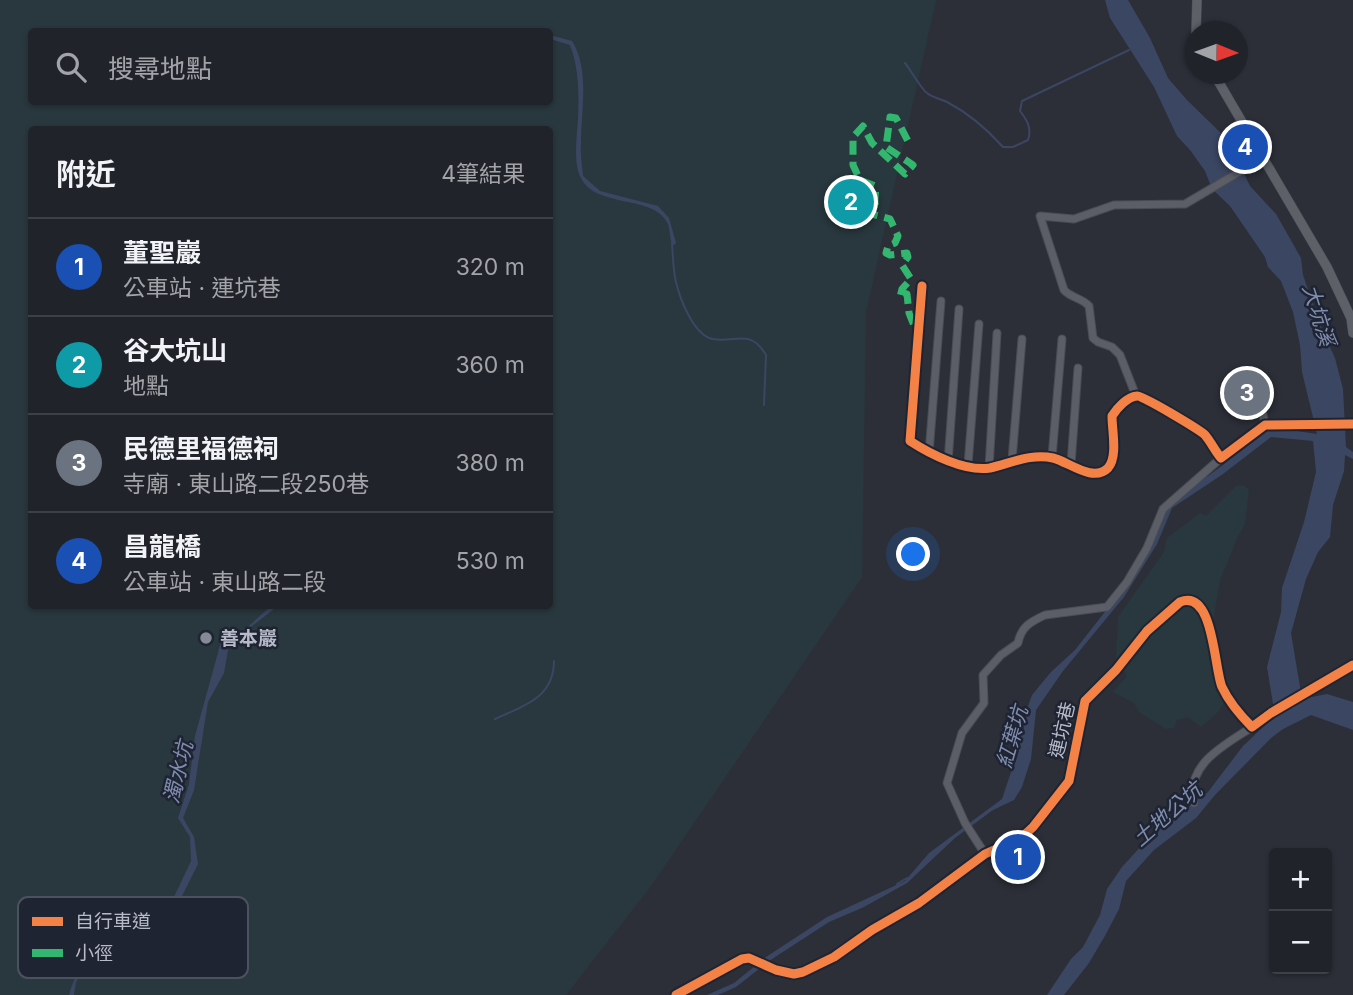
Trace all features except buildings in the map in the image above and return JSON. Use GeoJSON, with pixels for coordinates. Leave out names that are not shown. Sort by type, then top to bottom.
{"type":"FeatureCollection","features":[{"type":"Feature","properties":{"kind":"main road"},"geometry":{"type":"LineString","coordinates":[[1197,21],[1198,0]]}},
{"type":"Feature","properties":{"kind":"main road"},"geometry":{"type":"LineString","coordinates":[[1220,84],[1338,289],[1351,318],[1353,333]]}},
{"type":"Feature","properties":{"kind":"street"},"geometry":{"type":"LineString","coordinates":[[1136,396],[1120,355],[1112,347],[1093,338],[1089,306],[1064,290],[1040,216],[1074,219],[1128,203],[1185,204],[1263,158]]}},
{"type":"Feature","properties":{"kind":"street"},"geometry":{"type":"LineString","coordinates":[[922,286],[910,441],[929,453],[948,462],[989,468],[1012,460],[1052,457],[1096,474],[1106,470],[1113,460],[1112,416],[1123,403],[1136,396],[1144,397],[1162,410],[1192,424],[1221,458]]}},
{"type":"Feature","properties":{"kind":"street"},"geometry":{"type":"LineString","coordinates":[[929,453],[941,300]]}},
{"type":"Feature","properties":{"kind":"street"},"geometry":{"type":"LineString","coordinates":[[948,462],[960,309]]}},
{"type":"Feature","properties":{"kind":"street"},"geometry":{"type":"LineString","coordinates":[[968,466],[979,324]]}},
{"type":"Feature","properties":{"kind":"street"},"geometry":{"type":"LineString","coordinates":[[989,468],[997,333]]}},
{"type":"Feature","properties":{"kind":"street"},"geometry":{"type":"LineString","coordinates":[[1012,460],[1022,339]]}},
{"type":"Feature","properties":{"kind":"street"},"geometry":{"type":"LineString","coordinates":[[1052,457],[1062,339]]}},
{"type":"Feature","properties":{"kind":"street"},"geometry":{"type":"LineString","coordinates":[[1071,464],[1078,368]]}},
{"type":"Feature","properties":{"kind":"street"},"geometry":{"type":"LineString","coordinates":[[1261,392],[1265,425]]}},
{"type":"Feature","properties":{"kind":"street"},"geometry":{"type":"LineString","coordinates":[[985,854],[965,823],[947,783],[962,733],[983,706],[983,675],[1001,655],[1018,643],[1020,633],[1027,625],[1037,619],[1045,615],[1107,607],[1128,582],[1147,548],[1163,509],[1221,458],[1265,425],[1350,424]]}},
{"type":"Feature","properties":{"kind":"street","name":"連坑巷"},"geometry":{"type":"LineString","coordinates":[[676,995],[742,959],[794,974],[834,957],[872,930],[919,903],[985,854],[1021,838],[1069,781],[1085,701],[1116,670],[1147,631],[1180,602],[1195,602],[1204,611],[1221,684],[1237,711],[1252,727]]}},
{"type":"Feature","properties":{"kind":"street"},"geometry":{"type":"LineString","coordinates":[[1195,803],[1192,793],[1193,779],[1210,756],[1271,713],[1353,665]]}},
{"type":"Feature","properties":{"kind":"shaded area"},"geometry":{"type":"Polygon","coordinates":[[[0,0],[936,0],[866,312],[862,577],[651,886],[566,995],[0,995],[0,0]]]}},
{"type":"Feature","properties":{"kind":"shaded area"},"geometry":{"type":"Polygon","coordinates":[[[1243,485],[1249,489],[1245,524],[1220,580],[1210,640],[1219,686],[1225,701],[1218,712],[1201,727],[1188,717],[1177,720],[1174,728],[1166,729],[1139,712],[1134,703],[1113,692],[1127,676],[1116,657],[1118,617],[1164,552],[1167,538],[1200,513],[1206,516],[1236,486],[1243,485]]]}},
{"type":"Feature","properties":{"kind":"water","name":"大坑溪"},"geometry":{"type":"Polygon","coordinates":[[[1105,0],[1128,0],[1150,38],[1168,78],[1228,140],[1250,186],[1276,214],[1301,258],[1303,275],[1335,358],[1343,389],[1346,447],[1353,452],[1353,459],[1345,455],[1344,471],[1333,505],[1330,537],[1318,552],[1306,579],[1291,633],[1302,699],[1327,694],[1353,702],[1353,730],[1311,715],[1271,738],[1196,818],[1154,850],[1126,881],[1119,909],[1089,963],[1064,995],[1047,995],[1071,959],[1083,947],[1100,915],[1107,889],[1122,867],[1153,833],[1208,792],[1243,746],[1275,716],[1267,667],[1281,612],[1282,588],[1304,522],[1316,472],[1313,441],[1271,437],[1172,508],[1157,544],[1124,597],[1063,671],[1036,710],[1031,759],[1022,787],[1014,800],[993,810],[955,838],[907,883],[864,907],[829,922],[769,961],[736,987],[718,995],[707,995],[734,983],[766,957],[827,917],[905,881],[929,853],[1002,799],[1014,763],[1017,737],[1032,695],[1051,672],[1075,650],[1107,609],[1140,559],[1164,505],[1188,483],[1208,476],[1253,436],[1270,427],[1317,434],[1302,372],[1293,312],[1281,281],[1268,267],[1265,257],[1230,206],[1212,189],[1205,171],[1177,136],[1154,87],[1110,18],[1105,0]]]}},
{"type":"Feature","properties":{"kind":"water"},"geometry":{"type":"Polygon","coordinates":[[[553,36],[572,41],[581,64],[583,176],[600,191],[658,206],[669,218],[676,243],[674,245],[668,224],[661,215],[639,204],[599,194],[589,188],[581,178],[576,157],[578,81],[570,45],[553,40],[553,36]]]}},
{"type":"Feature","properties":{"kind":"water"},"geometry":{"type":"Polygon","coordinates":[[[268,609],[274,609],[229,644],[224,673],[208,702],[194,790],[183,818],[194,837],[198,864],[182,897],[174,897],[191,861],[190,837],[178,818],[189,784],[195,736],[222,638],[242,632],[268,609]]]}},
{"type":"Feature","properties":{"kind":"water"},"geometry":{"type":"Polygon","coordinates":[[[78,978],[74,995],[69,995],[74,980],[78,978]]]}},
{"type":"Feature","properties":{"kind":"waterway"},"geometry":{"type":"LineString","coordinates":[[905,63],[927,93],[970,116],[1003,147],[1013,147],[1028,140],[1029,136],[1028,124],[1020,111],[1022,101],[1129,50]]}},
{"type":"Feature","properties":{"kind":"waterway"},"geometry":{"type":"LineString","coordinates":[[672,244],[678,289],[694,324],[713,339],[748,339],[766,355],[764,405]]}},
{"type":"Feature","properties":{"kind":"waterway"},"geometry":{"type":"LineString","coordinates":[[495,719],[526,705],[543,692],[553,674],[554,661]]}},
{"type":"Feature","properties":{"kind":"waterway","name":"紅葉坑"},"geometry":{"type":"LineString","coordinates":[[897,884],[907,878]]}},
{"type":"Feature","properties":{"kind":"marked path"},"geometry":{"type":"LineString","coordinates":[[858,208],[861,205],[876,207],[875,186],[860,180],[853,165],[853,137],[863,126],[872,143],[905,174],[913,165],[886,147],[890,117],[896,118],[908,141]]}},
{"type":"Feature","properties":{"kind":"marked path"},"geometry":{"type":"LineString","coordinates":[[864,212],[890,219],[898,236],[895,243],[888,246],[886,253],[907,253],[908,257],[902,265],[911,279],[902,289],[900,297],[904,293],[907,294],[909,313],[915,328]]}},
{"type":"Feature","properties":{"kind":"cycle path"},"geometry":{"type":"LineString","coordinates":[[922,286],[910,441],[959,465],[980,469],[1045,457],[1088,472],[1102,472],[1108,468],[1113,457],[1112,416],[1119,406],[1137,396],[1201,432],[1221,458],[1265,425],[1353,424]]}},
{"type":"Feature","properties":{"kind":"cycle path"},"geometry":{"type":"LineString","coordinates":[[676,995],[742,959],[749,958],[776,970],[794,974],[803,972],[834,957],[872,930],[919,903],[985,854],[1021,838],[1069,781],[1085,701],[1116,670],[1147,631],[1180,602],[1191,601],[1200,607],[1211,632],[1222,687],[1235,708],[1252,727],[1353,665]]}},
{"type":"Feature","properties":{"kind":"place","name":"昌龍橋"},"geometry":{"type":"Point","coordinates":[1245,147]}},
{"type":"Feature","properties":{"kind":"place","name":"谷大坑山"},"geometry":{"type":"Point","coordinates":[851,202]}},
{"type":"Feature","properties":{"kind":"place","name":"民德里福德祠"},"geometry":{"type":"Point","coordinates":[1247,393]}},
{"type":"Feature","properties":{"kind":"place","name":"善本巖"},"geometry":{"type":"Point","coordinates":[206,638]}},
{"type":"Feature","properties":{"kind":"place","name":"董聖巖"},"geometry":{"type":"Point","coordinates":[1018,857]}},
{"type":"Feature","properties":{"kind":"water label","name":"濁水坑"},"geometry":{"type":"Point","coordinates":[178,772]}},
{"type":"Feature","properties":{"kind":"water label","name":"土地公坑"},"geometry":{"type":"Point","coordinates":[1167,814]}}]}
